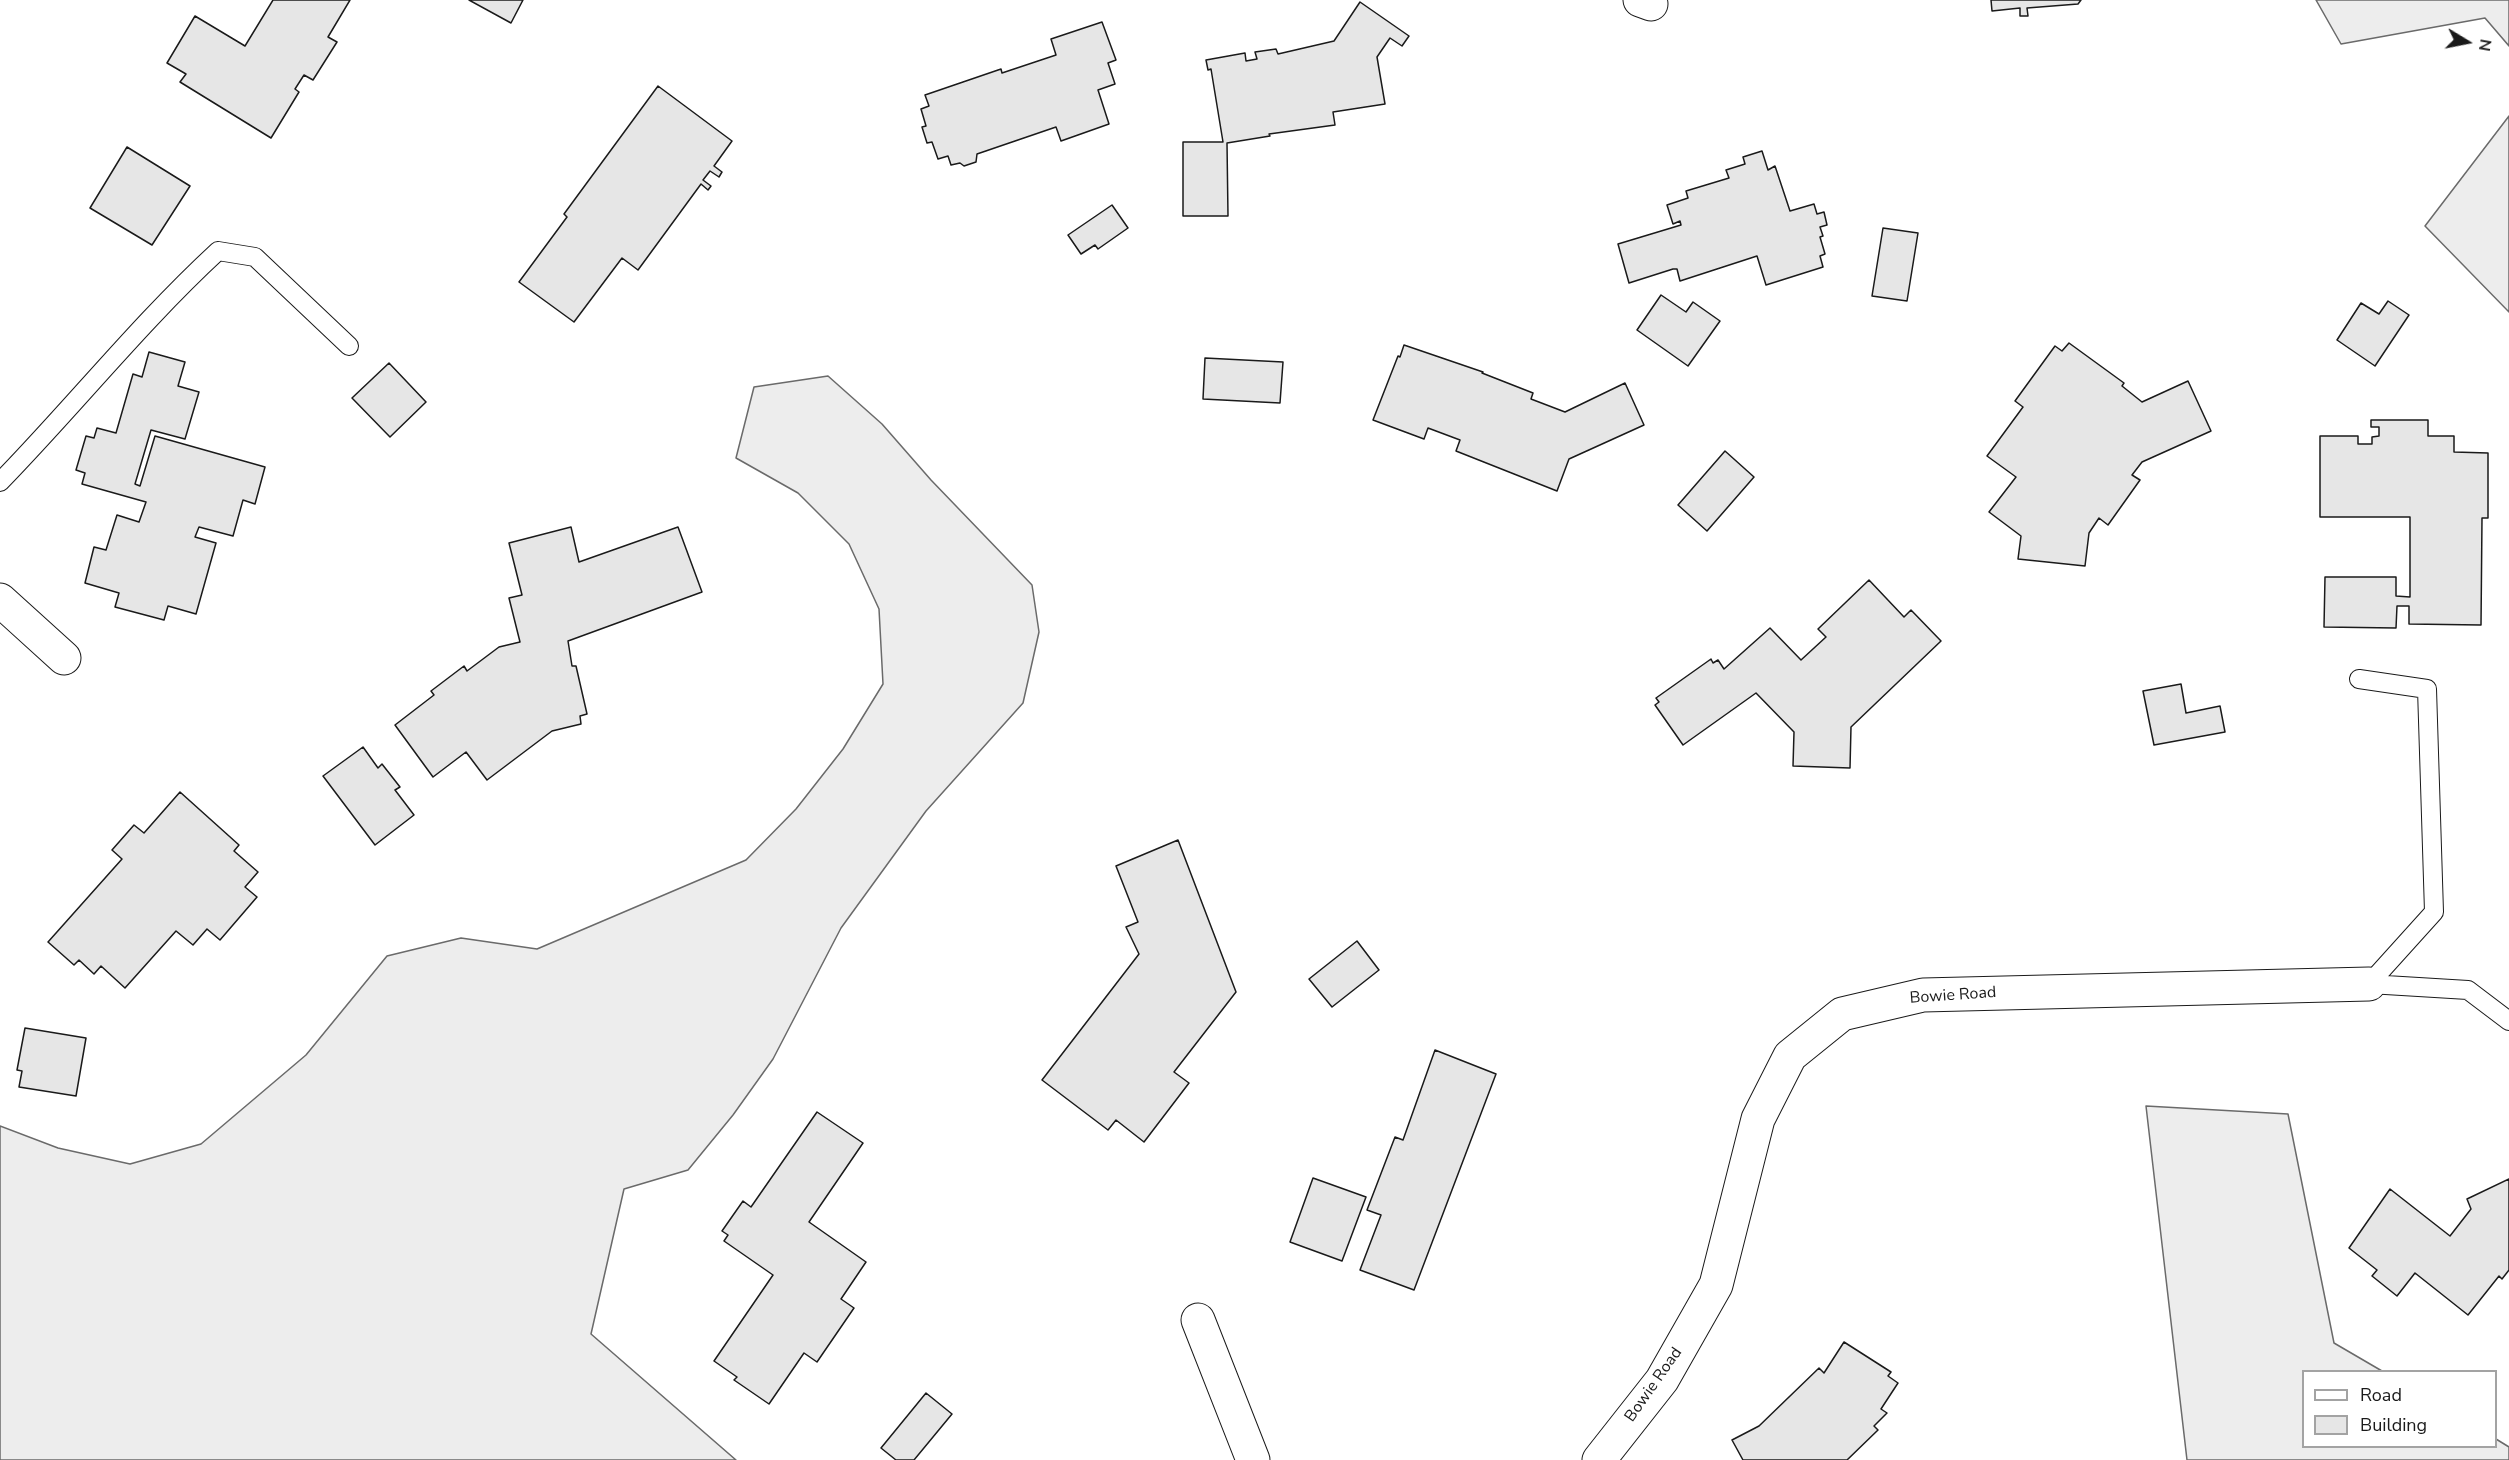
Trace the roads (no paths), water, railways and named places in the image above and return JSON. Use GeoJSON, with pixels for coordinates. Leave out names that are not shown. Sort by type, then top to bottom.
{"type":"FeatureCollection","features":[{"type":"Feature","properties":{"kind":"street"},"geometry":{"type":"LineString","coordinates":[[0,600],[64,658]]}},
{"type":"Feature","properties":{"kind":"street","name":"Bowie Road"},"geometry":{"type":"LineString","coordinates":[[1599,1460],[1662,1380],[1716,1285],[1758,1119],[1790,1056],[1842,1014],[1923,995],[2369,984]]}},
{"type":"Feature","properties":{"kind":"street"},"geometry":{"type":"LineString","coordinates":[[1198,1320],[1253,1460]]}},
{"type":"Feature","properties":{"kind":"lane"},"geometry":{"type":"LineString","coordinates":[[0,482],[176,290],[218,251],[255,257],[349,346]]}},
{"type":"Feature","properties":{"kind":"lane"},"geometry":{"type":"LineString","coordinates":[[2359,679],[2427,689],[2434,912],[2369,984]]}},
{"type":"Feature","properties":{"kind":"lane"},"geometry":{"type":"LineString","coordinates":[[2369,984],[2468,990],[2509,1021]]}}]}
